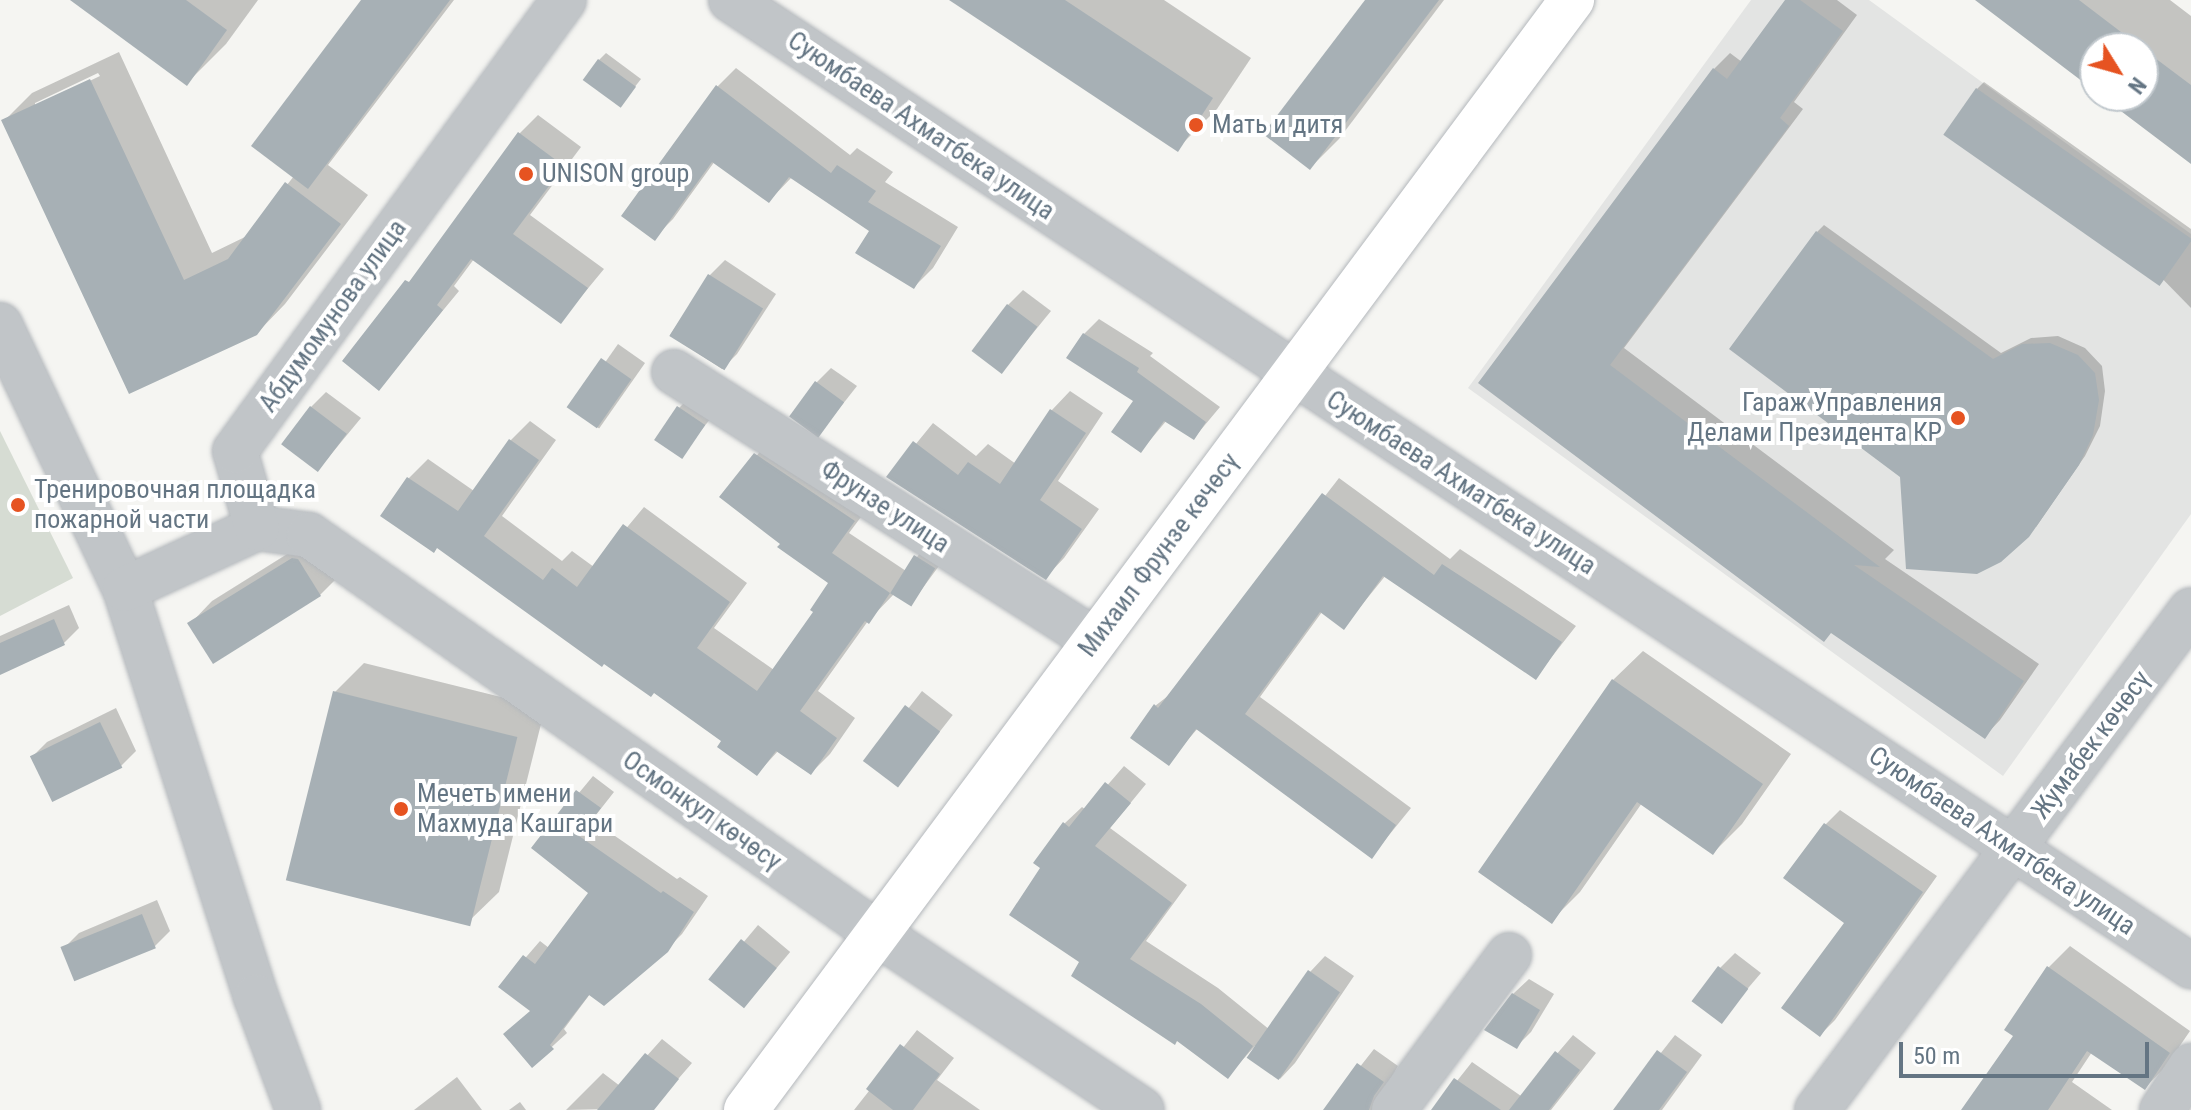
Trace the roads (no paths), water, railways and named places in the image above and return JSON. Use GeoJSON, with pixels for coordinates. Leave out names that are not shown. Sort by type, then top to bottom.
{"type":"FeatureCollection","features":[{"type":"Feature","properties":{"kind":"main road","name":"Михаил Фрунзе көчөсү"},"geometry":{"type":"LineString","coordinates":[[746,1110],[1572,0]]}},
{"type":"Feature","properties":{"kind":"street","name":"Абдумомунова улица"},"geometry":{"type":"LineString","coordinates":[[257,528],[235,451],[564,0]]}},
{"type":"Feature","properties":{"kind":"street","name":"Суюмбаева Ахматбека улица"},"geometry":{"type":"LineString","coordinates":[[731,0],[2191,966]]}},
{"type":"Feature","properties":{"kind":"street"},"geometry":{"type":"LineString","coordinates":[[0,325],[125,589],[256,997],[298,1110]]}},
{"type":"Feature","properties":{"kind":"street","name":"Фрунзе улица"},"geometry":{"type":"LineString","coordinates":[[674,372],[1096,641]]}},
{"type":"Feature","properties":{"kind":"street"},"geometry":{"type":"LineString","coordinates":[[125,589],[257,528]]}},
{"type":"Feature","properties":{"kind":"street","name":"Осмонкул көчөсү"},"geometry":{"type":"LineString","coordinates":[[257,528],[309,535],[878,934],[1142,1110]]}},
{"type":"Feature","properties":{"kind":"street","name":"Жумабек көчөсү"},"geometry":{"type":"LineString","coordinates":[[1817,1110],[2191,610]]}},
{"type":"Feature","properties":{"kind":"street"},"geometry":{"type":"LineString","coordinates":[[1394,1110],[1509,955]]}},
{"type":"Feature","properties":{"kind":"street"},"geometry":{"type":"LineString","coordinates":[[2162,1110],[2191,1066]]}},
{"type":"Feature","properties":{"kind":"place","name":"Мать и дитя"},"geometry":{"type":"Point","coordinates":[1196,125]}},
{"type":"Feature","properties":{"kind":"place","name":"UNISON group"},"geometry":{"type":"Point","coordinates":[526,174]}},
{"type":"Feature","properties":{"kind":"place","name":"Гараж Управления Делами Президента КР"},"geometry":{"type":"Point","coordinates":[1958,418]}},
{"type":"Feature","properties":{"kind":"place","name":"Тренировочная площадка пожарной части"},"geometry":{"type":"Point","coordinates":[18,505]}},
{"type":"Feature","properties":{"kind":"place","name":"Мечеть имени Махмуда Кашгари"},"geometry":{"type":"Point","coordinates":[401,809]}}]}
